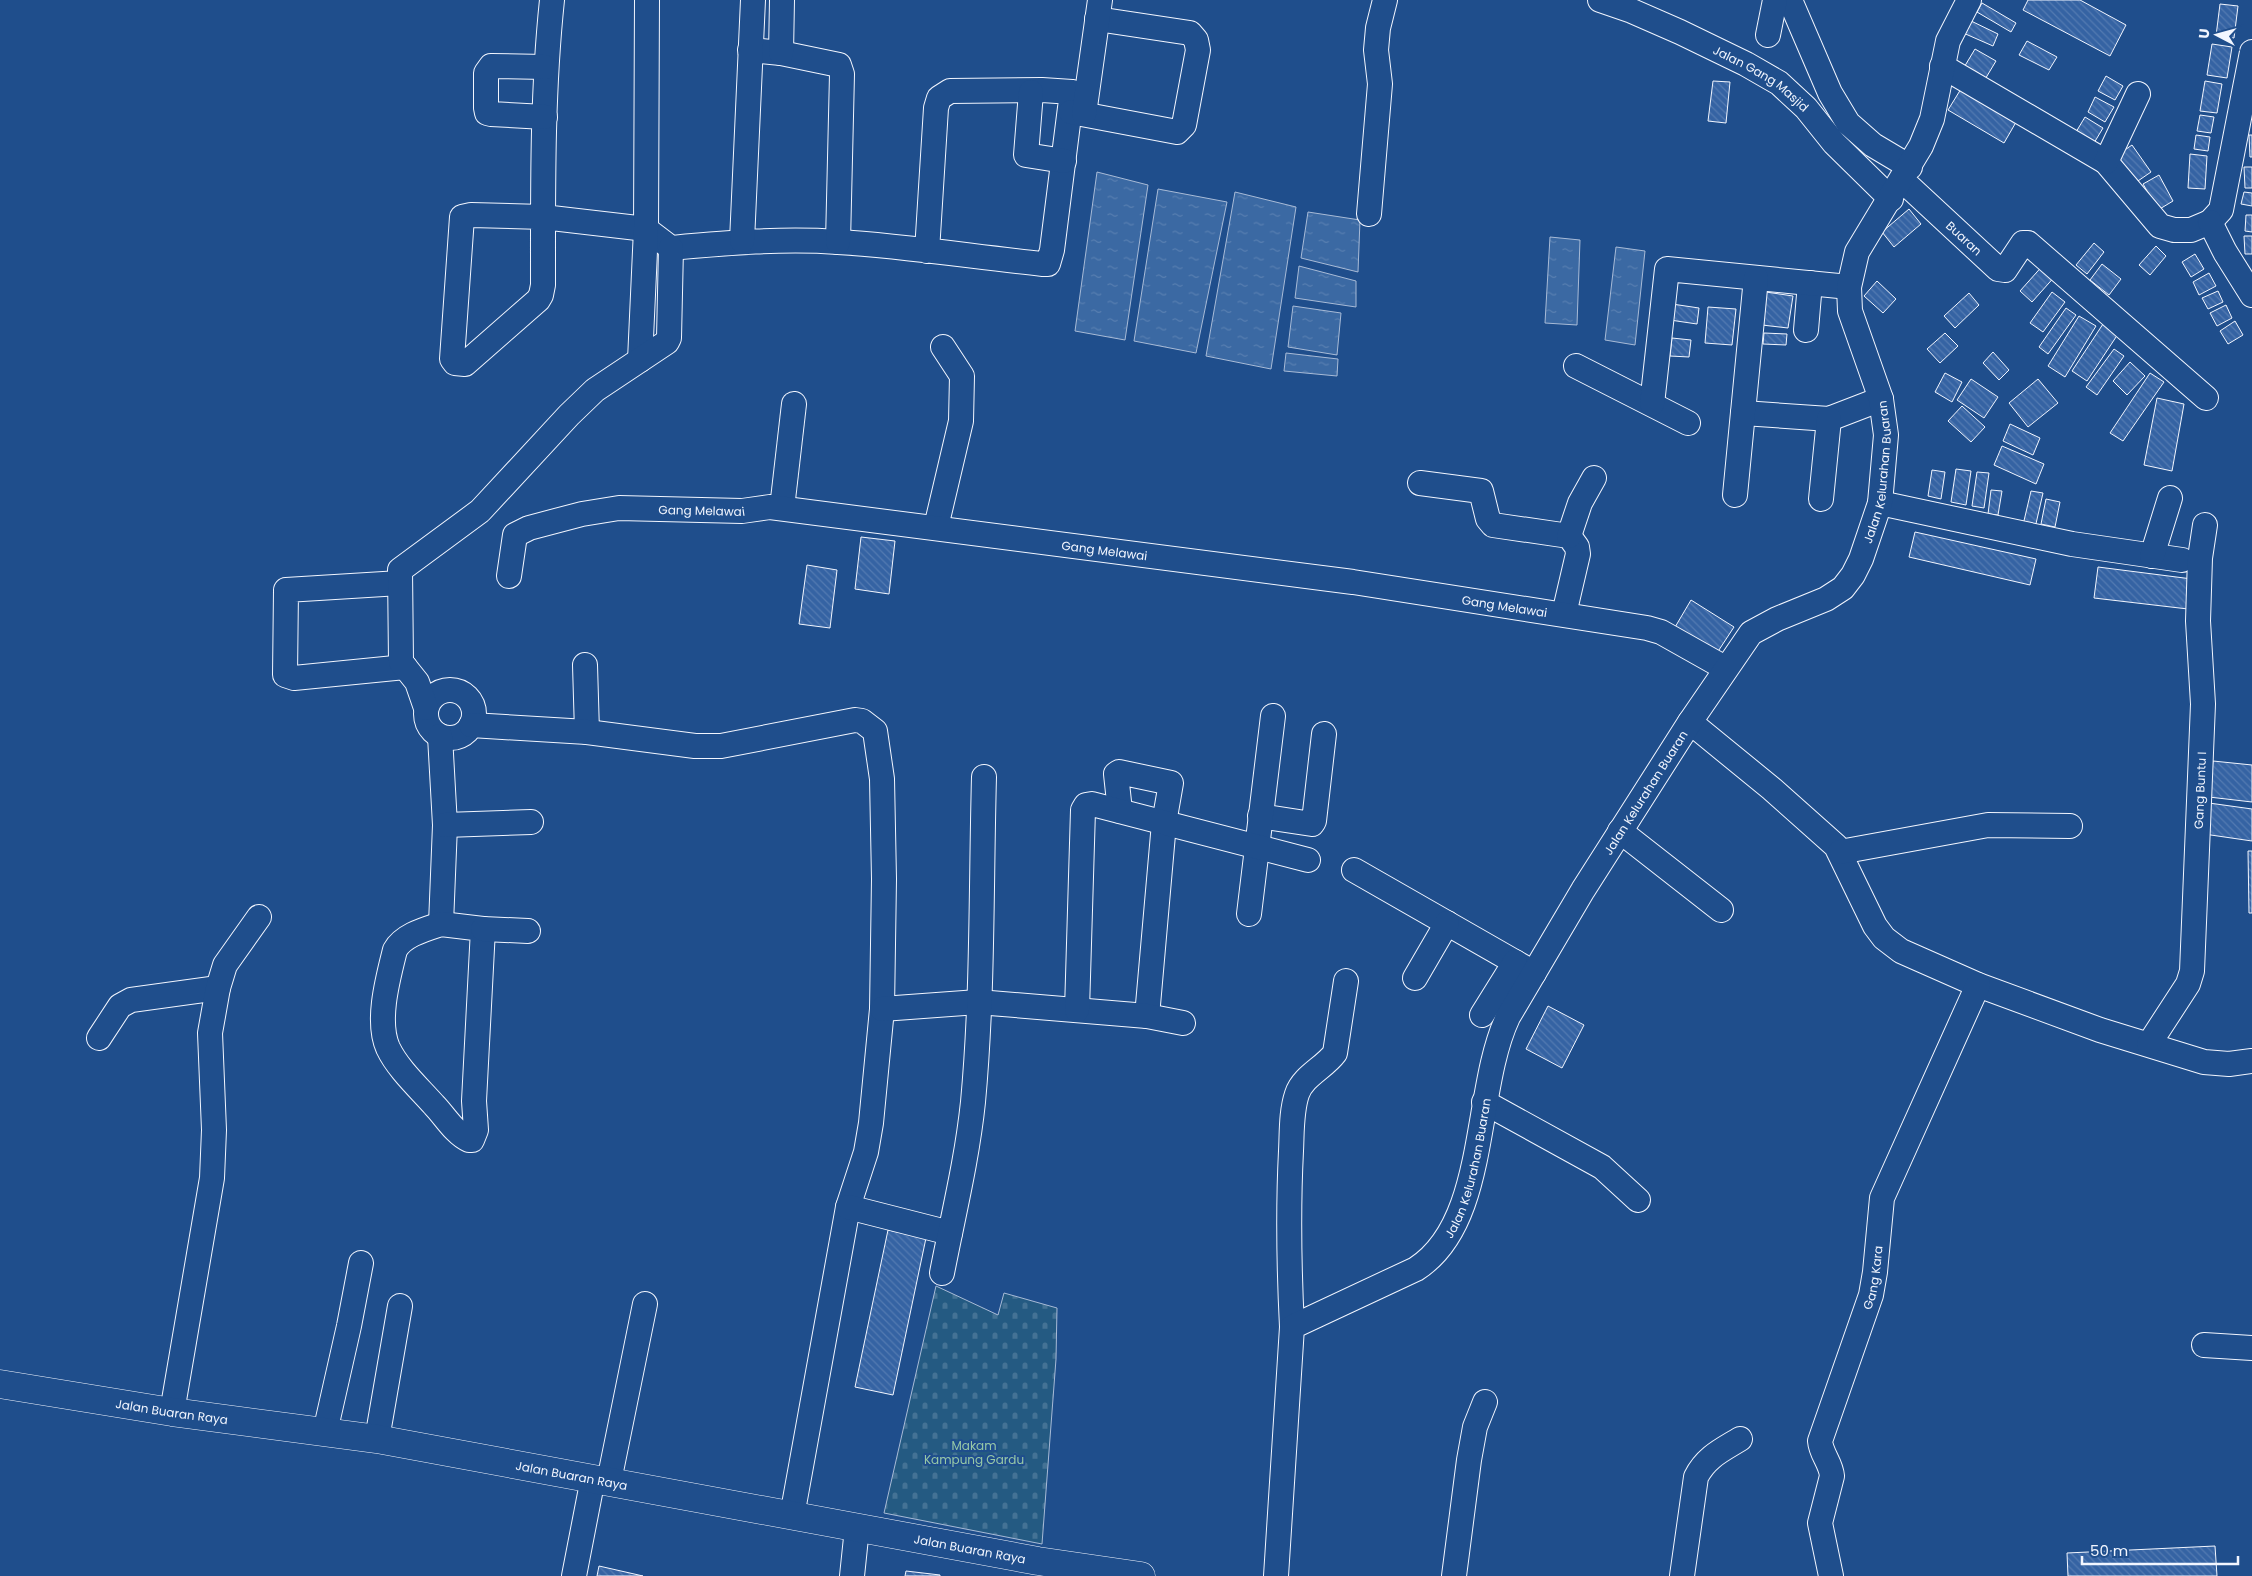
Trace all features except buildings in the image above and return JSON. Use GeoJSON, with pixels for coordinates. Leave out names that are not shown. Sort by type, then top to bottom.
{"type":"FeatureCollection","features":[{"type":"Feature","properties":{"kind":"main road","name":"Jalan Buaran Raya"},"geometry":{"type":"LineString","coordinates":[[0,1384],[172,1412],[377,1438],[1038,1561],[1141,1576]]}},
{"type":"Feature","properties":{"kind":"street"},"geometry":{"type":"LineString","coordinates":[[552,0],[545,67],[546,117],[543,217],[541,295],[538,300],[465,364],[454,363],[452,359],[462,217],[482,215],[543,217],[646,229],[671,248],[742,241],[838,242],[1048,264],[1052,250],[1064,161],[1077,113],[1098,10],[1190,33],[1196,40],[1198,50],[1184,125],[1180,131],[1177,132],[1077,113]]}},
{"type":"Feature","properties":{"kind":"street"},"geometry":{"type":"LineString","coordinates":[[640,360],[646,229],[647,0]]}},
{"type":"Feature","properties":{"kind":"street"},"geometry":{"type":"LineString","coordinates":[[742,241],[753,0]]}},
{"type":"Feature","properties":{"kind":"street"},"geometry":{"type":"LineString","coordinates":[[781,53],[782,0]]}},
{"type":"Feature","properties":{"kind":"street"},"geometry":{"type":"LineString","coordinates":[[1369,214],[1380,84],[1376,50],[1378,28],[1385,0]]}},
{"type":"Feature","properties":{"kind":"street","name":"Jalan Gang Masjid"},"geometry":{"type":"LineString","coordinates":[[1600,0],[1632,11],[1680,32],[1746,64],[1779,83],[1806,108],[1834,143],[1901,182]]}},
{"type":"Feature","properties":{"kind":"street"},"geometry":{"type":"LineString","coordinates":[[1768,35],[1775,0]]}},
{"type":"Feature","properties":{"kind":"street"},"geometry":{"type":"LineString","coordinates":[[1790,0],[1830,93],[1848,123],[1874,145],[1901,182]]}},
{"type":"Feature","properties":{"kind":"street","name":"Jalan Kelurahan Buaran"},"geometry":{"type":"LineString","coordinates":[[1292,1327],[1416,1269],[1429,1261],[1443,1243],[1460,1211],[1472,1178],[1484,1102],[1498,1038],[1524,967],[1620,831],[1725,668],[1751,633],[1777,619],[1826,599],[1843,588],[1853,575],[1861,559],[1880,503],[1886,435],[1880,398],[1850,311],[1849,287],[1857,252],[1901,182],[1932,119],[1948,41],[1969,0]]}},
{"type":"Feature","properties":{"kind":"street"},"geometry":{"type":"LineString","coordinates":[[750,50],[781,53],[838,65],[842,74],[838,242]]}},
{"type":"Feature","properties":{"kind":"street"},"geometry":{"type":"LineString","coordinates":[[1942,66],[2106,162],[2160,226],[2174,230],[2191,230],[2210,222],[2221,210],[2252,52]]}},
{"type":"Feature","properties":{"kind":"street"},"geometry":{"type":"LineString","coordinates":[[545,67],[491,66],[488,68],[486,73],[486,108],[487,112],[491,114],[546,117]]}},
{"type":"Feature","properties":{"kind":"street"},"geometry":{"type":"LineString","coordinates":[[928,251],[936,108],[939,98],[950,90],[1069,91],[1072,92],[1077,113]]}},
{"type":"Feature","properties":{"kind":"street"},"geometry":{"type":"LineString","coordinates":[[1031,92],[1026,154],[1064,161]]}},
{"type":"Feature","properties":{"kind":"street"},"geometry":{"type":"LineString","coordinates":[[2106,162],[2138,94]]}},
{"type":"Feature","properties":{"kind":"street","name":"Buaran"},"geometry":{"type":"LineString","coordinates":[[1901,182],[1998,269],[2005,270],[2023,243],[2028,243],[2206,398]]}},
{"type":"Feature","properties":{"kind":"street"},"geometry":{"type":"LineString","coordinates":[[2210,222],[2229,260],[2252,295]]}},
{"type":"Feature","properties":{"kind":"street"},"geometry":{"type":"LineString","coordinates":[[426,708],[430,700],[443,690],[452,689],[460,692],[472,703],[474,711],[471,725],[464,734],[457,738],[440,736],[433,732],[428,725],[426,708],[416,682],[401,662],[400,570],[480,511],[584,401],[640,360],[664,346],[669,338],[671,248]]}},
{"type":"Feature","properties":{"kind":"street"},"geometry":{"type":"LineString","coordinates":[[1652,404],[1667,269],[1849,287]]}},
{"type":"Feature","properties":{"kind":"street"},"geometry":{"type":"LineString","coordinates":[[1736,495],[1756,278]]}},
{"type":"Feature","properties":{"kind":"street"},"geometry":{"type":"LineString","coordinates":[[1806,330],[1810,283]]}},
{"type":"Feature","properties":{"kind":"street"},"geometry":{"type":"LineString","coordinates":[[936,527],[961,421],[962,376],[943,347]]}},
{"type":"Feature","properties":{"kind":"street"},"geometry":{"type":"LineString","coordinates":[[1576,366],[1688,423]]}},
{"type":"Feature","properties":{"kind":"street"},"geometry":{"type":"LineString","coordinates":[[1743,413],[1829,419],[1880,398]]}},
{"type":"Feature","properties":{"kind":"street"},"geometry":{"type":"LineString","coordinates":[[782,508],[794,404]]}},
{"type":"Feature","properties":{"kind":"street"},"geometry":{"type":"LineString","coordinates":[[1821,499],[1829,419]]}},
{"type":"Feature","properties":{"kind":"street"},"geometry":{"type":"LineString","coordinates":[[1569,536],[1580,503],[1594,478]]}},
{"type":"Feature","properties":{"kind":"street"},"geometry":{"type":"LineString","coordinates":[[1420,483],[1481,491],[1488,519],[1493,525],[1569,536],[1577,547],[1578,554],[1564,614]]}},
{"type":"Feature","properties":{"kind":"street"},"geometry":{"type":"LineString","coordinates":[[2152,556],[2170,498]]}},
{"type":"Feature","properties":{"kind":"street"},"geometry":{"type":"LineString","coordinates":[[1880,503],[2072,544],[2182,560]]}},
{"type":"Feature","properties":{"kind":"street","name":"Gang Melawai"},"geometry":{"type":"LineString","coordinates":[[509,576],[515,535],[529,528],[582,514],[620,508],[705,511],[782,508],[1353,582],[1647,628],[1661,632],[1725,668]]}},
{"type":"Feature","properties":{"kind":"street","name":"Gang Buntu I"},"geometry":{"type":"LineString","coordinates":[[2149,1044],[2188,984],[2192,971],[2203,704],[2198,612],[2200,558],[2205,525]]}},
{"type":"Feature","properties":{"kind":"street"},"geometry":{"type":"LineString","coordinates":[[400,583],[286,590],[285,675],[294,678],[405,667]]}},
{"type":"Feature","properties":{"kind":"street"},"geometry":{"type":"LineString","coordinates":[[585,665],[587,732]]}},
{"type":"Feature","properties":{"kind":"street"},"geometry":{"type":"LineString","coordinates":[[1249,914],[1273,716]]}},
{"type":"Feature","properties":{"kind":"street"},"geometry":{"type":"LineString","coordinates":[[471,725],[587,732],[695,746],[721,746],[855,720],[868,724],[875,731],[882,779],[884,879],[882,1009],[866,1152],[848,1206],[792,1516]]}},
{"type":"Feature","properties":{"kind":"street"},"geometry":{"type":"LineString","coordinates":[[1690,722],[1772,789],[1836,846],[1875,926],[1884,938],[1901,951],[1978,985],[2100,1030],[2204,1062],[2229,1064],[2252,1061]]}},
{"type":"Feature","properties":{"kind":"street"},"geometry":{"type":"LineString","coordinates":[[1260,816],[1312,824],[1314,821],[1324,734]]}},
{"type":"Feature","properties":{"kind":"street"},"geometry":{"type":"LineString","coordinates":[[440,736],[445,825],[441,924]]}},
{"type":"Feature","properties":{"kind":"street"},"geometry":{"type":"LineString","coordinates":[[1120,811],[1116,774],[1119,772],[1170,782],[1171,786],[1164,823],[1147,1016]]}},
{"type":"Feature","properties":{"kind":"street"},"geometry":{"type":"LineString","coordinates":[[942,1273],[966,1158],[973,1101],[978,1002],[984,776]]}},
{"type":"Feature","properties":{"kind":"street"},"geometry":{"type":"LineString","coordinates":[[1077,1010],[1083,810],[1086,805],[1092,804],[1308,860]]}},
{"type":"Feature","properties":{"kind":"street"},"geometry":{"type":"LineString","coordinates":[[445,825],[531,822]]}},
{"type":"Feature","properties":{"kind":"street"},"geometry":{"type":"LineString","coordinates":[[1840,852],[1988,825],[2070,826]]}},
{"type":"Feature","properties":{"kind":"street"},"geometry":{"type":"LineString","coordinates":[[1620,831],[1721,910]]}},
{"type":"Feature","properties":{"kind":"street"},"geometry":{"type":"LineString","coordinates":[[1354,870],[1524,967],[1482,1015]]}},
{"type":"Feature","properties":{"kind":"street"},"geometry":{"type":"LineString","coordinates":[[172,1412],[212,1178],[214,1130],[209,1045],[218,988],[225,965],[259,917]]}},
{"type":"Feature","properties":{"kind":"street"},"geometry":{"type":"LineString","coordinates":[[1415,978],[1447,923]]}},
{"type":"Feature","properties":{"kind":"street"},"geometry":{"type":"LineString","coordinates":[[483,929],[474,1101],[476,1130],[472,1140],[468,1140],[429,1099],[397,1062],[388,1048],[382,1017],[393,957],[398,944],[420,931],[441,924],[483,929],[528,931]]}},
{"type":"Feature","properties":{"kind":"street"},"geometry":{"type":"LineString","coordinates":[[1276,1576],[1292,1327],[1290,1173],[1293,1113],[1297,1093],[1305,1080],[1330,1060],[1335,1053],[1346,981]]}},
{"type":"Feature","properties":{"kind":"street","name":"Gang Kara"},"geometry":{"type":"LineString","coordinates":[[1831,1576],[1820,1523],[1832,1476],[1831,1470],[1821,1451],[1820,1441],[1870,1294],[1875,1272],[1882,1198],[1978,985]]}},
{"type":"Feature","properties":{"kind":"street"},"geometry":{"type":"LineString","coordinates":[[99,1038],[120,1006],[131,1000],[218,988]]}},
{"type":"Feature","properties":{"kind":"street"},"geometry":{"type":"LineString","coordinates":[[882,1009],[978,1002],[1147,1016],[1183,1023]]}},
{"type":"Feature","properties":{"kind":"street"},"geometry":{"type":"LineString","coordinates":[[429,1099],[474,1101]]}},
{"type":"Feature","properties":{"kind":"street"},"geometry":{"type":"LineString","coordinates":[[1484,1102],[1602,1167],[1638,1200]]}},
{"type":"Feature","properties":{"kind":"street"},"geometry":{"type":"LineString","coordinates":[[848,1206],[950,1233]]}},
{"type":"Feature","properties":{"kind":"street"},"geometry":{"type":"LineString","coordinates":[[325,1432],[361,1263]]}},
{"type":"Feature","properties":{"kind":"street"},"geometry":{"type":"LineString","coordinates":[[574,1576],[601,1480],[645,1304]]}},
{"type":"Feature","properties":{"kind":"street"},"geometry":{"type":"LineString","coordinates":[[377,1438],[400,1306]]}},
{"type":"Feature","properties":{"kind":"street"},"geometry":{"type":"LineString","coordinates":[[2204,1345],[2252,1348]]}},
{"type":"Feature","properties":{"kind":"street"},"geometry":{"type":"LineString","coordinates":[[1454,1576],[1469,1460],[1475,1427],[1485,1402]]}},
{"type":"Feature","properties":{"kind":"street"},"geometry":{"type":"LineString","coordinates":[[1682,1576],[1696,1477],[1702,1464],[1740,1440]]}},
{"type":"Feature","properties":{"kind":"street"},"geometry":{"type":"LineString","coordinates":[[852,1576],[857,1528]]}},
{"type":"Feature","properties":{"kind":"green space","name":"Makam Kampung Gardu"},"geometry":{"type":"Polygon","coordinates":[[[936,1286],[998,1315],[1004,1293],[1057,1308],[1056,1359],[1042,1544],[884,1513],[936,1286]]]}},
{"type":"Feature","properties":{"kind":"water"},"geometry":{"type":"Polygon","coordinates":[[[1097,172],[1148,185],[1125,340],[1075,331],[1097,172]]]}},
{"type":"Feature","properties":{"kind":"water"},"geometry":{"type":"Polygon","coordinates":[[[1158,189],[1227,202],[1196,353],[1134,341],[1158,189]]]}},
{"type":"Feature","properties":{"kind":"water"},"geometry":{"type":"Polygon","coordinates":[[[1235,192],[1296,207],[1271,369],[1206,356],[1235,192]]]}},
{"type":"Feature","properties":{"kind":"water"},"geometry":{"type":"Polygon","coordinates":[[[1308,212],[1360,220],[1358,272],[1301,258],[1308,212]]]}},
{"type":"Feature","properties":{"kind":"water"},"geometry":{"type":"Polygon","coordinates":[[[1550,237],[1580,240],[1577,325],[1545,323],[1550,237]]]}},
{"type":"Feature","properties":{"kind":"water"},"geometry":{"type":"Polygon","coordinates":[[[1616,247],[1645,251],[1635,345],[1605,340],[1616,247]]]}},
{"type":"Feature","properties":{"kind":"water"},"geometry":{"type":"Polygon","coordinates":[[[1299,266],[1356,281],[1356,307],[1295,298],[1299,266]]]}},
{"type":"Feature","properties":{"kind":"water"},"geometry":{"type":"Polygon","coordinates":[[[1293,306],[1341,313],[1337,355],[1288,347],[1293,306]]]}},
{"type":"Feature","properties":{"kind":"water"},"geometry":{"type":"Polygon","coordinates":[[[1286,353],[1338,359],[1337,376],[1284,371],[1286,353]]]}}]}
